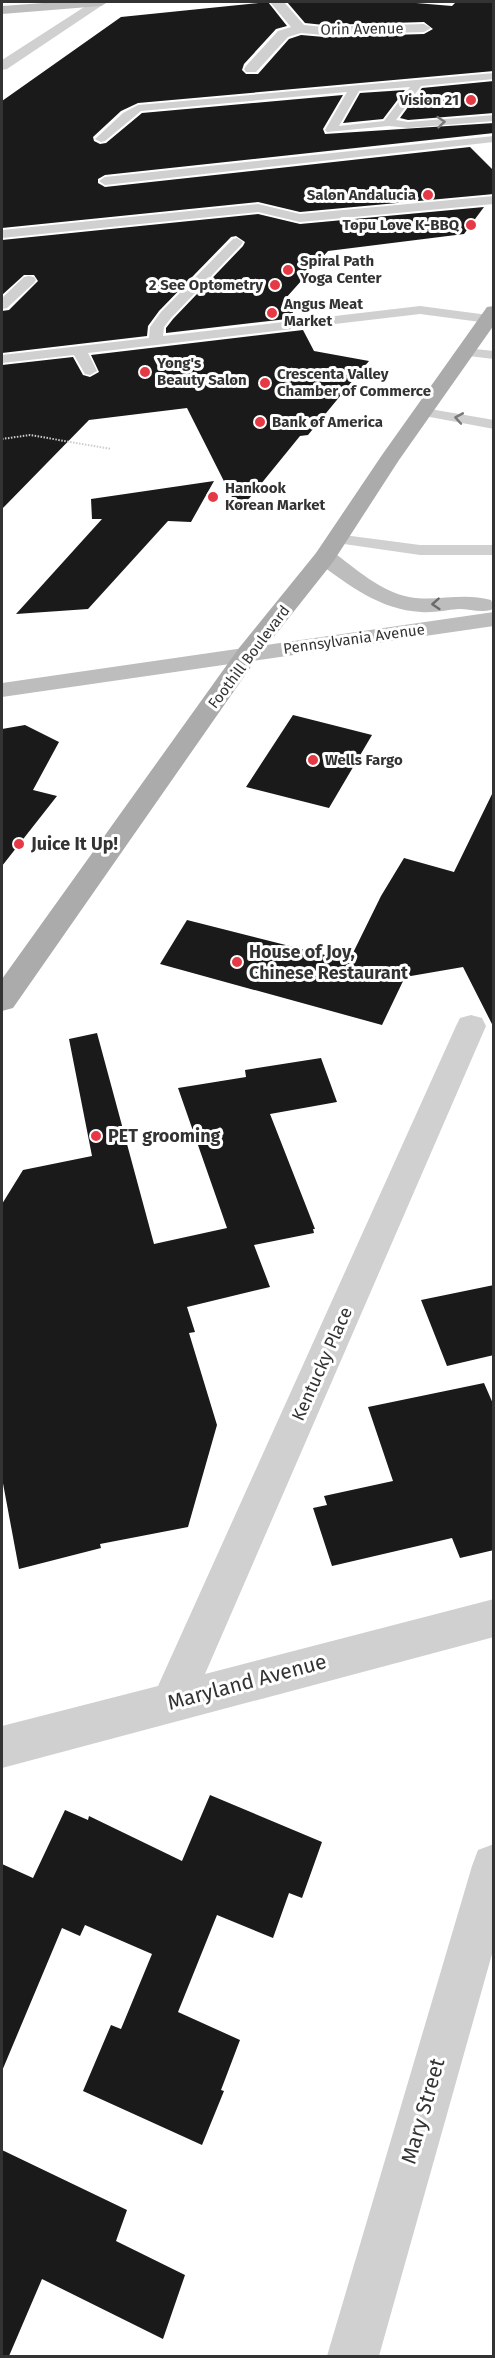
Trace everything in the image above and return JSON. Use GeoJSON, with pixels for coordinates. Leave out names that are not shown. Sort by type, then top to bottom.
{"type":"FeatureCollection","features":[{"type":"Feature","properties":{"kind":"main road"},"geometry":{"type":"LineString","coordinates":[[2,10],[100,2]]}},
{"type":"Feature","properties":{"kind":"main road","name":"Foothill Boulevard"},"geometry":{"type":"LineString","coordinates":[[2,1001],[248,653],[331,548],[389,459],[491,315]]}},
{"type":"Feature","properties":{"kind":"main road","name":"Pennsylvania Avenue"},"geometry":{"type":"LineString","coordinates":[[331,548],[369,589],[393,601],[423,605],[473,601],[494,609]]}},
{"type":"Feature","properties":{"kind":"main road","name":"Pennsylvania Avenue"},"geometry":{"type":"LineString","coordinates":[[2,690],[494,619]]}},
{"type":"Feature","properties":{"kind":"street"},"geometry":{"type":"LineString","coordinates":[[2,66],[100,2]]}},
{"type":"Feature","properties":{"kind":"street"},"geometry":{"type":"LineString","coordinates":[[251,69],[283,34],[300,29],[277,2]]}},
{"type":"Feature","properties":{"kind":"street","name":"Orin Avenue"},"geometry":{"type":"LineString","coordinates":[[300,29],[324,31],[424,28]]}},
{"type":"Feature","properties":{"kind":"street","name":"Kentucky Place"},"geometry":{"type":"LineString","coordinates":[[172,1702],[471,1026]]}},
{"type":"Feature","properties":{"kind":"street","name":"Maryland Avenue"},"geometry":{"type":"LineString","coordinates":[[2,1747],[494,1618]]}},
{"type":"Feature","properties":{"kind":"street","name":"Mary Street"},"geometry":{"type":"LineString","coordinates":[[353,2356],[494,1866]]}},
{"type":"Feature","properties":{"kind":"lane"},"geometry":{"type":"LineString","coordinates":[[101,140],[127,115],[138,108],[494,76]]}},
{"type":"Feature","properties":{"kind":"lane"},"geometry":{"type":"LineString","coordinates":[[388,123],[413,92],[417,83]]}},
{"type":"Feature","properties":{"kind":"lane"},"geometry":{"type":"LineString","coordinates":[[354,89],[331,130],[388,123],[408,125],[494,118]]}},
{"type":"Feature","properties":{"kind":"lane"},"geometry":{"type":"LineString","coordinates":[[105,180],[494,139]]}},
{"type":"Feature","properties":{"kind":"lane"},"geometry":{"type":"LineString","coordinates":[[2,234],[258,207],[300,218],[494,200]]}},
{"type":"Feature","properties":{"kind":"lane"},"geometry":{"type":"LineString","coordinates":[[156,340],[157,327],[166,315],[237,242]]}},
{"type":"Feature","properties":{"kind":"lane"},"geometry":{"type":"LineString","coordinates":[[2,305],[29,280]]}},
{"type":"Feature","properties":{"kind":"lane"},"geometry":{"type":"LineString","coordinates":[[2,359],[420,310],[491,315]]}},
{"type":"Feature","properties":{"kind":"lane"},"geometry":{"type":"LineString","coordinates":[[80,350],[90,371]]}},
{"type":"Feature","properties":{"kind":"lane"},"geometry":{"type":"LineString","coordinates":[[465,352],[494,355]]}},
{"type":"Feature","properties":{"kind":"lane"},"geometry":{"type":"LineString","coordinates":[[424,412],[494,425]]}},
{"type":"Feature","properties":{"kind":"lane"},"geometry":{"type":"LineString","coordinates":[[331,548],[494,550]]}},
{"type":"Feature","properties":{"kind":"path"},"geometry":{"type":"LineString","coordinates":[[2,440],[30,435],[111,449]]}},
{"type":"Feature","properties":{"kind":"building"},"geometry":{"type":"Polygon","coordinates":[[[268,2],[287,26],[276,29],[244,64],[242,70],[246,74],[258,74],[289,39],[301,35],[324,37],[424,34],[433,29],[424,22],[324,25],[305,23],[287,2],[404,2],[452,6],[456,2],[494,2],[494,71],[138,103],[121,111],[93,137],[94,141],[100,144],[106,143],[142,113],[343,95],[323,129],[325,134],[494,123],[494,133],[105,175],[98,179],[98,183],[105,187],[470,147],[494,171],[494,194],[300,212],[258,202],[2,228],[2,101],[121,17],[268,2]]]}},
{"type":"Feature","properties":{"kind":"building"},"geometry":{"type":"Polygon","coordinates":[[[494,81],[494,113],[408,120],[400,118],[422,88],[494,81]]]}},
{"type":"Feature","properties":{"kind":"building"},"geometry":{"type":"Polygon","coordinates":[[[405,90],[383,119],[343,123],[360,93],[405,90]]]}},
{"type":"Feature","properties":{"kind":"building"},"geometry":{"type":"Polygon","coordinates":[[[484,207],[464,234],[328,251],[285,299],[296,318],[166,333],[166,328],[173,319],[243,246],[245,242],[236,236],[231,237],[159,311],[148,326],[147,336],[2,353],[2,311],[9,310],[38,281],[34,275],[24,275],[2,295],[2,240],[258,214],[300,224],[484,207]]]}},
{"type":"Feature","properties":{"kind":"building"},"geometry":{"type":"Polygon","coordinates":[[[303,330],[314,351],[369,361],[308,435],[300,436],[239,511],[187,408],[89,420],[2,509],[2,365],[73,357],[83,375],[90,377],[99,372],[91,355],[303,330]]]}},
{"type":"Feature","properties":{"kind":"building"},"geometry":{"type":"Polygon","coordinates":[[[214,481],[191,522],[168,521],[88,609],[16,614],[102,519],[92,519],[91,499],[214,481]]]}},
{"type":"Feature","properties":{"kind":"building","name":"Wells Fargo"},"geometry":{"type":"Polygon","coordinates":[[[293,715],[372,735],[329,808],[246,787],[293,715]]]}},
{"type":"Feature","properties":{"kind":"building"},"geometry":{"type":"Polygon","coordinates":[[[25,725],[59,742],[33,790],[57,796],[2,866],[2,729],[25,725]]]}},
{"type":"Feature","properties":{"kind":"building"},"geometry":{"type":"Polygon","coordinates":[[[494,790],[494,1028],[463,967],[405,977],[382,1025],[160,964],[187,920],[349,961],[381,896],[404,858],[454,872],[494,790]]]}},
{"type":"Feature","properties":{"kind":"building"},"geometry":{"type":"Polygon","coordinates":[[[97,1033],[154,1244],[227,1228],[178,1088],[246,1077],[245,1070],[321,1058],[337,1102],[270,1114],[315,1229],[313,1229],[314,1233],[254,1245],[270,1287],[187,1307],[195,1332],[189,1333],[217,1425],[188,1527],[100,1544],[101,1548],[19,1569],[2,1478],[2,1204],[23,1170],[92,1156],[69,1039],[97,1033]]]}},
{"type":"Feature","properties":{"kind":"building"},"geometry":{"type":"Polygon","coordinates":[[[494,1285],[494,1355],[447,1366],[421,1300],[494,1285]]]}},
{"type":"Feature","properties":{"kind":"building"},"geometry":{"type":"Polygon","coordinates":[[[484,1383],[494,1406],[494,1550],[460,1558],[452,1538],[332,1566],[313,1508],[327,1505],[324,1496],[393,1481],[368,1407],[484,1383]]]}},
{"type":"Feature","properties":{"kind":"building"},"geometry":{"type":"Polygon","coordinates":[[[210,1795],[322,1842],[302,1898],[289,1893],[273,1938],[217,1915],[178,2012],[240,2040],[221,2090],[224,2091],[202,2145],[83,2091],[111,2025],[121,2029],[152,1954],[85,1925],[80,1936],[62,1928],[2,2071],[2,1864],[33,1878],[65,1810],[88,1820],[89,1816],[182,1861],[210,1795]]]}},
{"type":"Feature","properties":{"kind":"building"},"geometry":{"type":"Polygon","coordinates":[[[2,2150],[127,2210],[116,2241],[185,2275],[163,2339],[42,2279],[9,2356],[2,2356],[2,2150]]]}},
{"type":"Feature","properties":{"kind":"place","name":"Vision 21"},"geometry":{"type":"Point","coordinates":[471,100]}},
{"type":"Feature","properties":{"kind":"place","name":"Salon Andalucia"},"geometry":{"type":"Point","coordinates":[428,195]}},
{"type":"Feature","properties":{"kind":"place","name":"Topu Love K-BBQ"},"geometry":{"type":"Point","coordinates":[471,225]}},
{"type":"Feature","properties":{"kind":"place","name":"Spiral Path Yoga Center"},"geometry":{"type":"Point","coordinates":[288,270]}},
{"type":"Feature","properties":{"kind":"place","name":"2 See Optometry"},"geometry":{"type":"Point","coordinates":[275,285]}},
{"type":"Feature","properties":{"kind":"place","name":"Angus Meat Market"},"geometry":{"type":"Point","coordinates":[272,313]}},
{"type":"Feature","properties":{"kind":"place","name":"Yong's Beauty Salon"},"geometry":{"type":"Point","coordinates":[145,372]}},
{"type":"Feature","properties":{"kind":"place","name":"Crescenta Valley Chamber of Commerce"},"geometry":{"type":"Point","coordinates":[265,383]}},
{"type":"Feature","properties":{"kind":"place","name":"Bank of America"},"geometry":{"type":"Point","coordinates":[260,422]}},
{"type":"Feature","properties":{"kind":"place","name":"Hankook Korean Market"},"geometry":{"type":"Point","coordinates":[213,497]}},
{"type":"Feature","properties":{"kind":"place","name":"Wells Fargo"},"geometry":{"type":"Point","coordinates":[313,760]}},
{"type":"Feature","properties":{"kind":"place","name":"Juice It Up!"},"geometry":{"type":"Point","coordinates":[19,844]}},
{"type":"Feature","properties":{"kind":"place","name":"House of Joy, Chinese Restaurant"},"geometry":{"type":"Point","coordinates":[237,962]}},
{"type":"Feature","properties":{"kind":"place","name":"PET grooming"},"geometry":{"type":"Point","coordinates":[96,1136]}}]}
